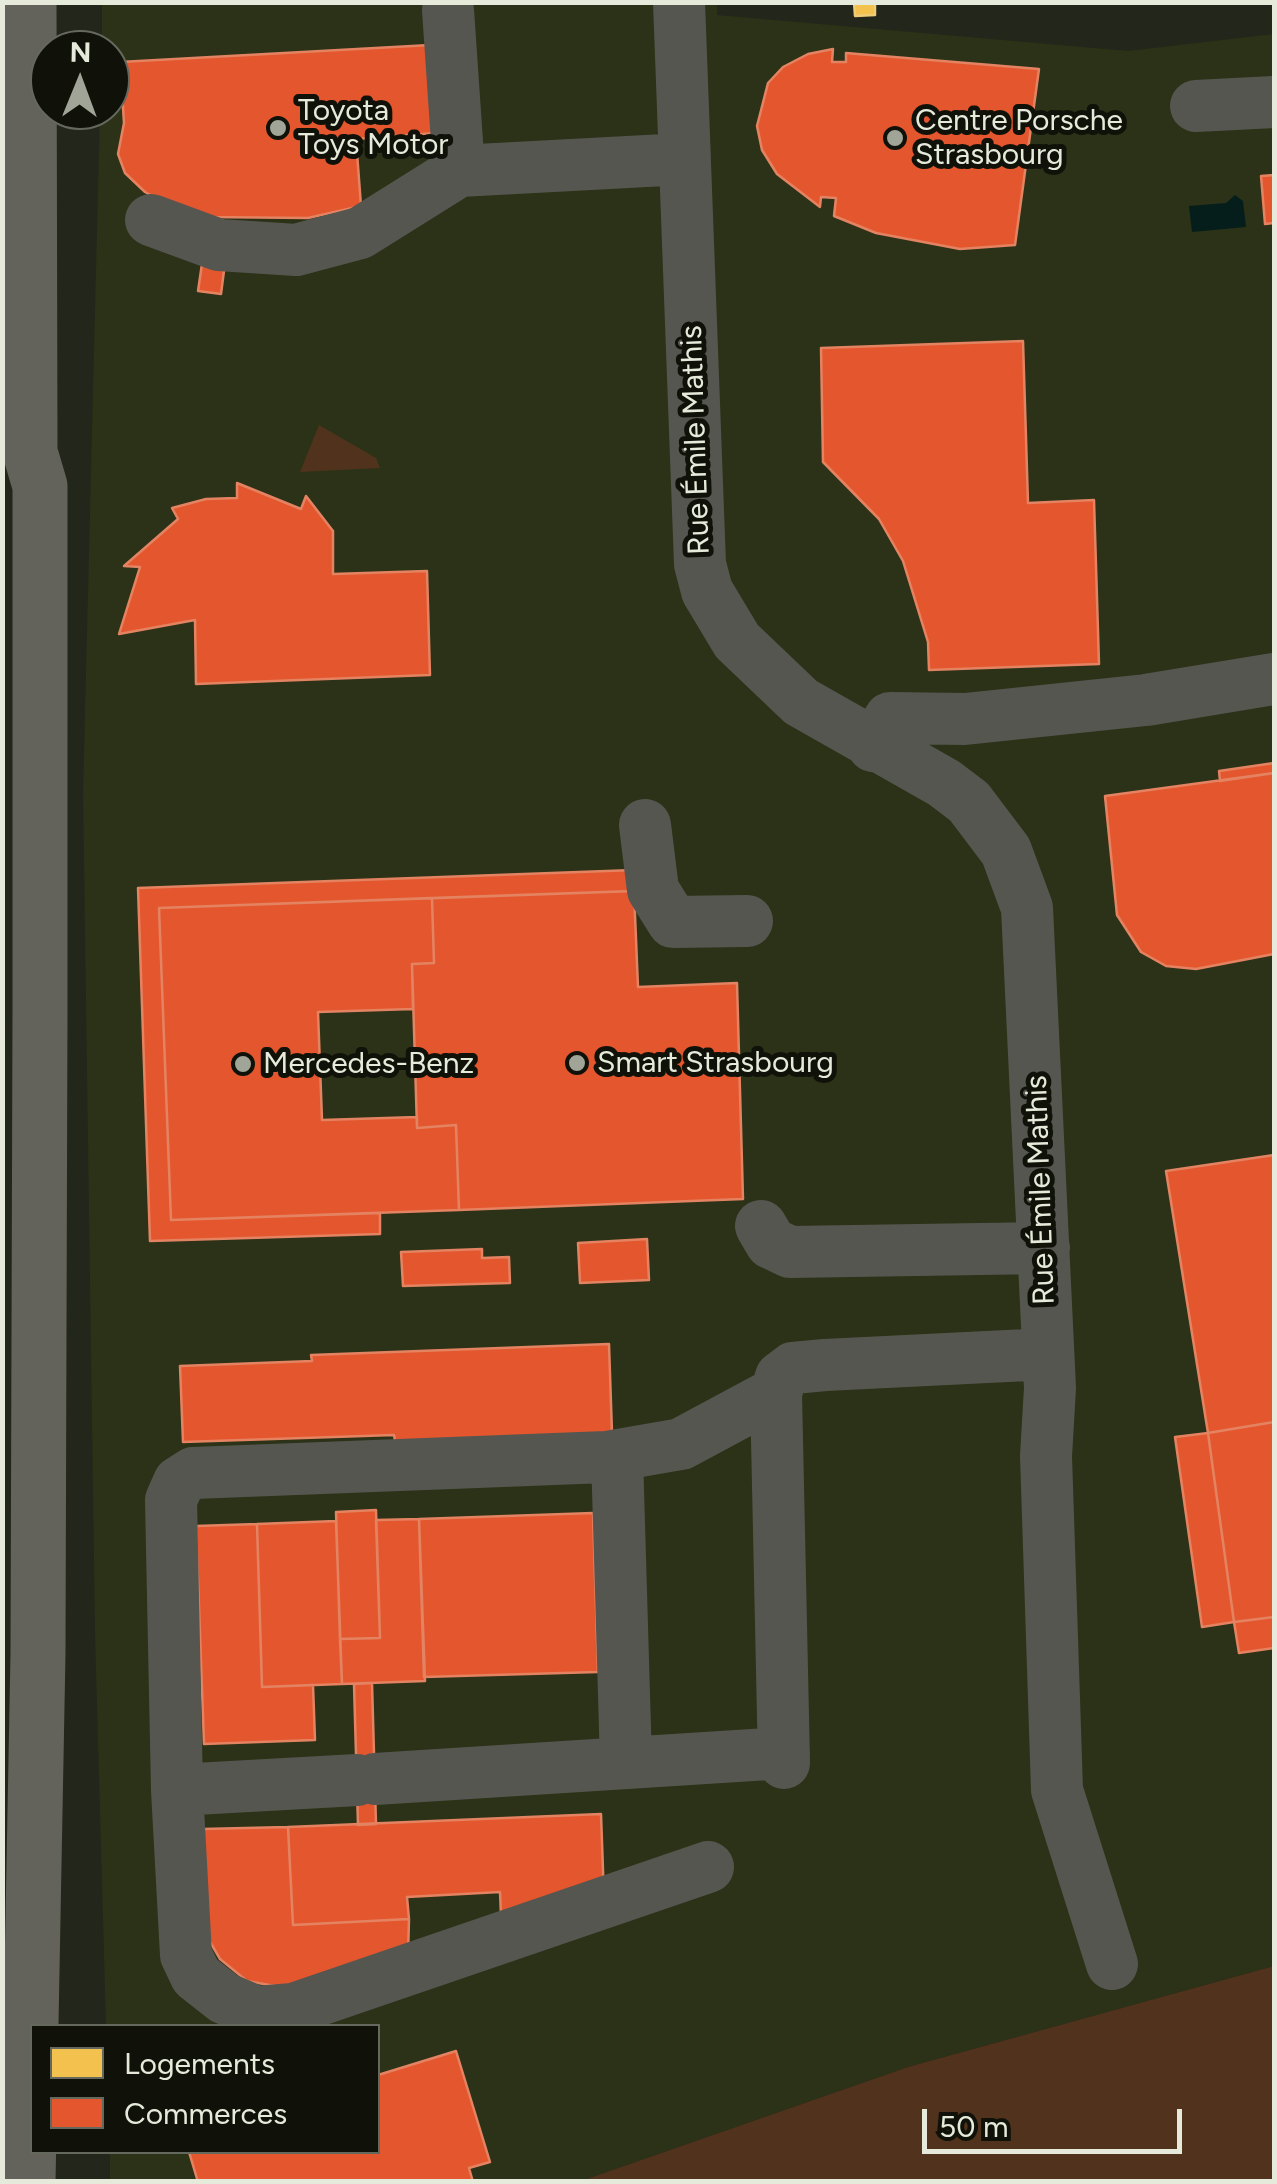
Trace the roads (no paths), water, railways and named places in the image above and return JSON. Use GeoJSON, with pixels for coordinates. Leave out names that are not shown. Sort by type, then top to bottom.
{"type":"FeatureCollection","features":[{"type":"Feature","properties":{"kind":"highway"},"geometry":{"type":"LineString","coordinates":[[29,2],[30,452],[40,486],[38,1653],[31,2024]]}},
{"type":"Feature","properties":{"kind":"highway"},"geometry":{"type":"LineString","coordinates":[[2,989],[20,484],[30,452]]}},
{"type":"Feature","properties":{"kind":"highway"},"geometry":{"type":"LineString","coordinates":[[38,1653],[61,1727],[65,2024]]}},
{"type":"Feature","properties":{"kind":"highway"},"geometry":{"type":"LineString","coordinates":[[28,2182],[30,2076]]}},
{"type":"Feature","properties":{"kind":"highway"},"geometry":{"type":"LineString","coordinates":[[66,2154],[66,2182]]}},
{"type":"Feature","properties":{"kind":"street","name":"Rue Émile Mathis"},"geometry":{"type":"LineString","coordinates":[[679,2],[700,564],[707,590],[737,642],[801,702],[944,783],[969,802],[1006,850],[1027,908],[1049,1371],[1046,1456],[1057,1790],[1112,1964]]}},
{"type":"Feature","properties":{"kind":"street"},"geometry":{"type":"LineString","coordinates":[[448,10],[460,171]]}},
{"type":"Feature","properties":{"kind":"street"},"geometry":{"type":"LineString","coordinates":[[1196,106],[1274,102]]}},
{"type":"Feature","properties":{"kind":"street"},"geometry":{"type":"LineString","coordinates":[[152,220],[218,246],[296,250],[360,234],[460,171],[684,159]]}},
{"type":"Feature","properties":{"kind":"street"},"geometry":{"type":"LineString","coordinates":[[873,746],[890,718],[965,719],[1146,700],[1274,679]]}},
{"type":"Feature","properties":{"kind":"street"},"geometry":{"type":"LineString","coordinates":[[645,825],[653,890],[673,922],[747,922]]}},
{"type":"Feature","properties":{"kind":"street"},"geometry":{"type":"LineString","coordinates":[[761,1226],[771,1243],[790,1252],[1044,1248]]}},
{"type":"Feature","properties":{"kind":"street"},"geometry":{"type":"LineString","coordinates":[[176,1790],[626,1762],[784,1758],[776,1393],[781,1377],[793,1368],[1049,1371]]}},
{"type":"Feature","properties":{"kind":"street"},"geometry":{"type":"LineString","coordinates":[[708,1866],[293,2009],[257,2012],[224,1998],[196,1976],[186,1955],[176,1790],[171,1500],[179,1482],[193,1473],[617,1455],[681,1444],[776,1393]]}},
{"type":"Feature","properties":{"kind":"street"},"geometry":{"type":"LineString","coordinates":[[617,1455],[626,1762]]}},
{"type":"Feature","properties":{"kind":"water"},"geometry":{"type":"Polygon","coordinates":[[[1235,195],[1243,201],[1246,227],[1192,232],[1189,206],[1226,203],[1235,195]]]}},
{"type":"Feature","properties":{"kind":"place","name":"Toyota Toys Motor"},"geometry":{"type":"Point","coordinates":[278,128]}},
{"type":"Feature","properties":{"kind":"place","name":"Centre Porsche Strasbourg"},"geometry":{"type":"Point","coordinates":[895,138]}},
{"type":"Feature","properties":{"kind":"place","name":"Smart Strasbourg"},"geometry":{"type":"Point","coordinates":[577,1063]}},
{"type":"Feature","properties":{"kind":"place","name":"Mercedes-Benz"},"geometry":{"type":"Point","coordinates":[243,1064]}}]}
